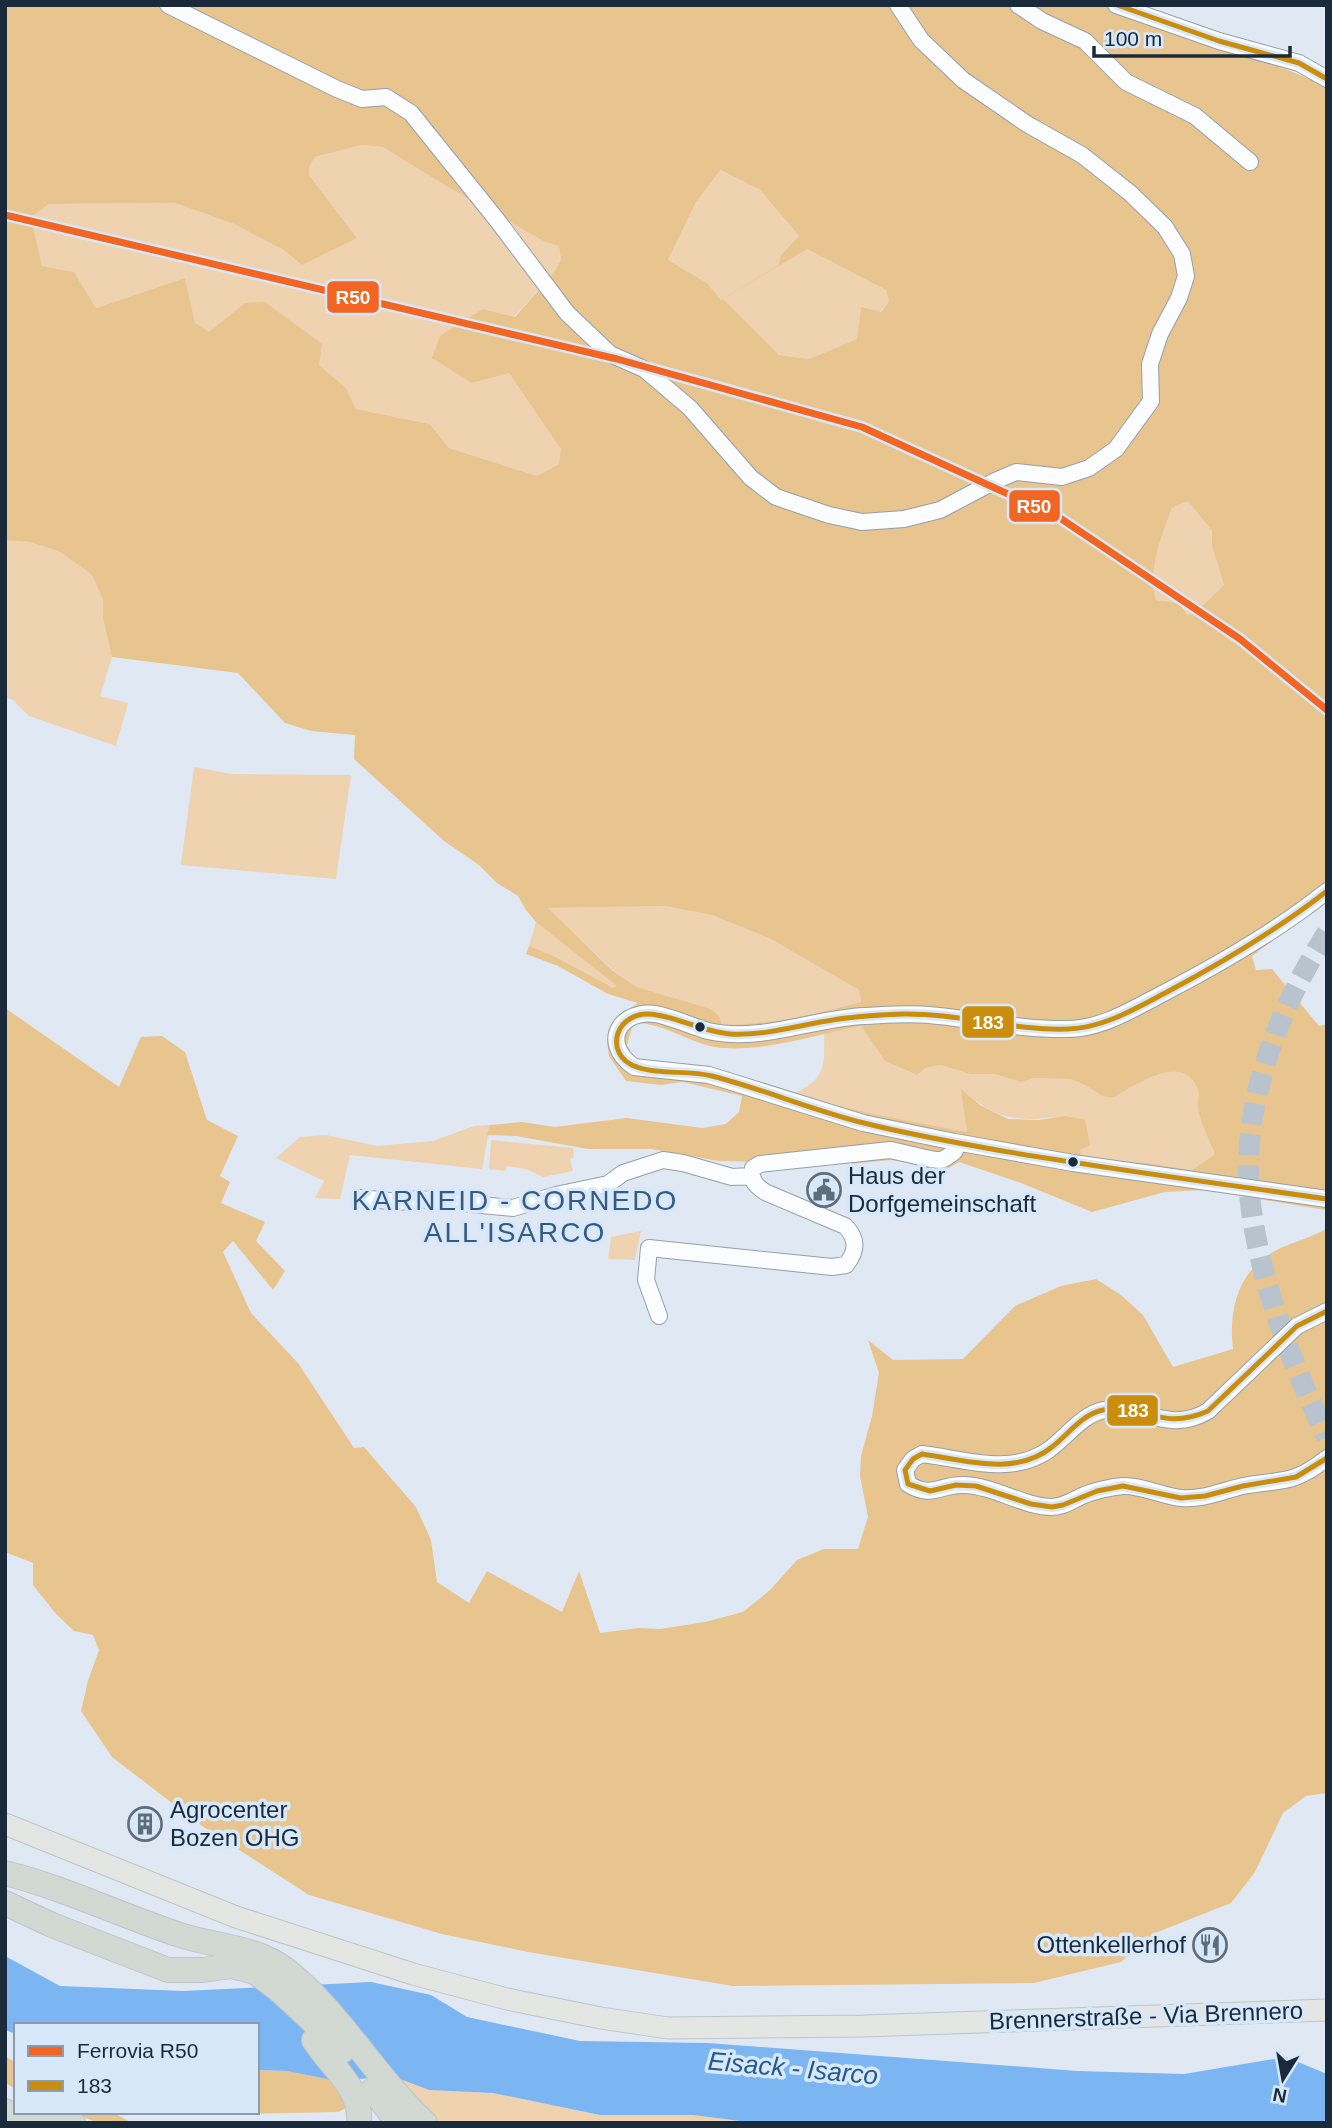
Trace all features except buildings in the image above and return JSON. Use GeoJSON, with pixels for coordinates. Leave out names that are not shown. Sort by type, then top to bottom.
{"type":"FeatureCollection","features":[{"type":"Feature","properties":{"kind":"highway"},"geometry":{"type":"LineString","coordinates":[[5,1873],[62,1891],[171,1932],[253,1954],[299,1996],[332,2039],[406,2117]]}},
{"type":"Feature","properties":{"kind":"highway"},"geometry":{"type":"LineString","coordinates":[[5,1903],[52,1925],[168,1970],[203,1970],[232,1966],[276,1974]]}},
{"type":"Feature","properties":{"kind":"highway"},"geometry":{"type":"LineString","coordinates":[[299,1996],[318,2045],[347,2082],[359,2114]]}},
{"type":"Feature","properties":{"kind":"highway"},"geometry":{"type":"LineString","coordinates":[[299,1996],[329,2012],[406,2117]]}},
{"type":"Feature","properties":{"kind":"highway"},"geometry":{"type":"LineString","coordinates":[[5,2111],[29,2123]]}},
{"type":"Feature","properties":{"kind":"highway"},"geometry":{"type":"LineString","coordinates":[[49,2114],[72,2123]]}},
{"type":"Feature","properties":{"kind":"main road","name":"Brennerstraße - Via Brennero"},"geometry":{"type":"LineString","coordinates":[[5,1824],[236,1917],[413,1974],[507,1999],[668,2028],[850,2026],[1327,2010]]}},
{"type":"Feature","properties":{"kind":"street"},"geometry":{"type":"LineString","coordinates":[[168,5],[337,89],[362,99],[386,97],[411,113],[567,313],[610,355],[644,369],[690,408],[751,478],[776,497],[829,515],[862,522],[904,519],[940,510],[1016,472],[1062,477],[1089,468],[1116,449],[1150,401],[1150,364],[1160,334],[1179,298],[1186,276],[1182,254],[1165,228],[1130,193],[1082,156],[1027,124],[962,80],[921,40],[898,5]]}},
{"type":"Feature","properties":{"kind":"street"},"geometry":{"type":"LineString","coordinates":[[1018,5],[1042,21],[1085,41],[1126,82],[1195,116],[1250,162]]}},
{"type":"Feature","properties":{"kind":"street"},"geometry":{"type":"LineString","coordinates":[[1116,5],[1219,41],[1299,64],[1327,79]]}},
{"type":"Feature","properties":{"kind":"street"},"geometry":{"type":"LineString","coordinates":[[1327,891],[1202,974],[1096,1026],[1069,1030],[1044,1029],[903,1014],[861,1016],[772,1031],[731,1034],[707,1031],[648,1012],[627,1018],[620,1027],[617,1039],[624,1060],[634,1067],[709,1075],[863,1123],[1073,1163],[1327,1199]]}},
{"type":"Feature","properties":{"kind":"street"},"geometry":{"type":"LineString","coordinates":[[659,1315],[646,1280],[649,1248],[832,1267],[846,1265],[854,1255],[852,1233],[845,1226],[765,1192],[756,1186],[751,1177],[752,1168],[760,1164],[890,1150],[938,1160],[947,1158],[955,1151],[955,1142]]}},
{"type":"Feature","properties":{"kind":"street"},"geometry":{"type":"LineString","coordinates":[[360,1198],[399,1202],[418,1199],[513,1208],[608,1184],[623,1173],[663,1160],[732,1177],[751,1177]]}},
{"type":"Feature","properties":{"kind":"street"},"geometry":{"type":"LineString","coordinates":[[1327,1311],[1297,1326],[1208,1411],[1197,1418],[1169,1420],[1103,1410],[1088,1418],[1047,1451],[1021,1464],[989,1464],[922,1454],[913,1459],[905,1469],[908,1484],[920,1491],[933,1491],[962,1484],[995,1490],[1040,1506],[1054,1507],[1065,1505],[1084,1495],[1125,1486],[1198,1500],[1242,1486],[1286,1481],[1309,1472],[1327,1458]]}},
{"type":"Feature","properties":{"kind":"shaded area"},"geometry":{"type":"Polygon","coordinates":[[[5,5],[1116,5],[1209,38],[1327,86],[1327,900],[1252,956],[1256,970],[1272,969],[1319,1026],[1327,1024],[1327,1227],[1325,1210],[1205,1190],[1165,1192],[1092,1212],[1021,1183],[959,1162],[938,1174],[909,1162],[890,1160],[851,1164],[719,1161],[651,1149],[588,1149],[516,1136],[487,1135],[490,1125],[522,1122],[555,1127],[627,1118],[702,1128],[726,1124],[739,1112],[742,1096],[683,1082],[661,1085],[626,1081],[609,1056],[607,1042],[609,1030],[616,1017],[638,1003],[608,994],[558,966],[526,954],[529,946],[556,957],[613,988],[617,986],[536,922],[518,896],[444,841],[354,759],[355,735],[311,731],[285,723],[238,673],[112,657],[103,618],[103,600],[92,575],[60,552],[30,542],[5,540],[5,5]],[[362,145],[315,157],[309,167],[309,175],[357,238],[302,265],[284,250],[234,224],[175,203],[49,204],[31,217],[42,266],[74,272],[96,308],[185,278],[195,323],[209,332],[245,303],[265,302],[322,344],[319,365],[346,388],[356,409],[430,424],[449,448],[537,476],[559,464],[561,449],[509,373],[472,383],[432,358],[440,336],[483,309],[515,317],[552,275],[561,260],[559,246],[545,242],[383,147],[362,145]],[[720,170],[696,202],[668,260],[707,283],[721,300],[779,265],[781,255],[799,236],[760,190],[720,170]],[[807,249],[723,299],[779,355],[809,359],[857,339],[861,307],[881,312],[889,301],[886,290],[807,249]],[[1188,501],[1172,508],[1154,565],[1154,589],[1156,600],[1178,604],[1187,615],[1195,613],[1224,585],[1212,546],[1212,531],[1188,501]],[[665,906],[548,908],[613,971],[637,987],[711,1009],[719,1016],[722,1025],[775,1021],[861,1002],[859,990],[769,938],[712,915],[665,906]],[[637,1023],[632,1028],[627,1045],[634,1058],[712,1068],[792,1094],[869,1113],[967,1132],[961,1089],[980,1105],[1008,1119],[1039,1120],[1065,1116],[1085,1120],[1090,1145],[1080,1150],[1081,1158],[1149,1163],[1192,1170],[1215,1154],[1199,1114],[1197,1087],[1190,1077],[1180,1072],[1157,1075],[1112,1098],[1102,1096],[1071,1079],[1034,1078],[1021,1082],[994,1074],[970,1074],[941,1065],[926,1068],[917,1075],[885,1061],[861,1026],[769,1046],[732,1048],[705,1045],[657,1026],[637,1023]]]}},
{"type":"Feature","properties":{"kind":"shaded area"},"geometry":{"type":"Polygon","coordinates":[[[362,145],[383,147],[545,242],[559,246],[561,260],[552,275],[514,317],[483,309],[472,383],[509,373],[562,449],[559,464],[537,476],[449,448],[430,424],[356,409],[346,388],[245,303],[209,333],[195,324],[185,278],[96,308],[74,272],[42,266],[31,216],[49,204],[175,203],[234,224],[285,250],[357,238],[309,175],[309,167],[315,157],[362,145]]]}},
{"type":"Feature","properties":{"kind":"shaded area"},"geometry":{"type":"Polygon","coordinates":[[[719,170],[760,190],[799,236],[781,255],[807,249],[886,290],[889,301],[857,339],[809,359],[779,355],[721,300],[707,283],[668,260],[696,202],[719,170]]]}},
{"type":"Feature","properties":{"kind":"shaded area"},"geometry":{"type":"Polygon","coordinates":[[[1188,501],[1212,531],[1212,546],[1224,585],[1195,613],[1187,615],[1183,607],[1156,600],[1153,577],[1157,553],[1172,508],[1188,501]]]}},
{"type":"Feature","properties":{"kind":"shaded area"},"geometry":{"type":"Polygon","coordinates":[[[5,540],[30,542],[60,552],[92,575],[103,600],[103,618],[112,657],[100,696],[128,703],[116,746],[29,716],[13,700],[5,697],[5,540]]]}},
{"type":"Feature","properties":{"kind":"shaded area"},"geometry":{"type":"Polygon","coordinates":[[[194,767],[231,774],[351,775],[336,879],[181,865],[194,767]]]}},
{"type":"Feature","properties":{"kind":"shaded area"},"geometry":{"type":"Polygon","coordinates":[[[665,906],[712,915],[769,938],[859,990],[861,1002],[775,1021],[722,1025],[711,1009],[637,987],[614,971],[548,908],[665,906]]]}},
{"type":"Feature","properties":{"kind":"shaded area"},"geometry":{"type":"Polygon","coordinates":[[[536,922],[618,986],[613,988],[556,957],[529,946],[536,922]]]}},
{"type":"Feature","properties":{"kind":"shaded area"},"geometry":{"type":"Polygon","coordinates":[[[5,1008],[119,1087],[141,1037],[162,1036],[185,1052],[207,1120],[238,1136],[220,1176],[230,1182],[221,1203],[265,1222],[256,1241],[285,1271],[273,1290],[233,1241],[223,1252],[251,1313],[298,1363],[354,1448],[364,1447],[416,1507],[431,1540],[437,1582],[469,1603],[487,1571],[562,1612],[579,1571],[600,1633],[638,1628],[660,1629],[705,1622],[743,1612],[770,1590],[797,1560],[824,1549],[858,1549],[868,1517],[860,1476],[861,1456],[872,1416],[879,1373],[868,1340],[893,1360],[963,1359],[1015,1306],[1061,1286],[1096,1279],[1121,1295],[1143,1315],[1173,1367],[1233,1349],[1232,1318],[1239,1290],[1246,1277],[1267,1256],[1327,1229],[1327,1793],[1306,1796],[1283,1813],[1255,1872],[1231,1903],[1155,1933],[1121,1962],[1034,1983],[733,1986],[528,1952],[442,1934],[309,1895],[202,1826],[112,1757],[81,1711],[99,1650],[93,1635],[74,1631],[56,1614],[33,1585],[33,1563],[5,1552],[5,1008]]]}},
{"type":"Feature","properties":{"kind":"shaded area"},"geometry":{"type":"Polygon","coordinates":[[[861,1026],[885,1061],[917,1075],[926,1068],[941,1065],[970,1074],[994,1074],[1021,1082],[1033,1078],[1071,1079],[1102,1096],[1112,1098],[1157,1075],[1180,1072],[1190,1077],[1198,1087],[1199,1114],[1215,1154],[1192,1170],[1149,1163],[1080,1158],[1080,1150],[1065,1116],[1034,1119],[1010,1117],[987,1108],[962,1090],[967,1132],[869,1113],[792,1094],[811,1083],[821,1070],[824,1032],[861,1026]]]}},
{"type":"Feature","properties":{"kind":"shaded area"},"geometry":{"type":"Polygon","coordinates":[[[490,1125],[482,1169],[350,1155],[340,1199],[315,1198],[324,1181],[276,1158],[300,1137],[326,1135],[377,1146],[433,1141],[474,1126],[490,1125]]]}},
{"type":"Feature","properties":{"kind":"shaded area"},"geometry":{"type":"Polygon","coordinates":[[[491,1140],[573,1148],[574,1157],[570,1159],[573,1171],[543,1177],[526,1169],[507,1166],[505,1171],[489,1169],[491,1140]]]}},
{"type":"Feature","properties":{"kind":"shaded area"},"geometry":{"type":"Polygon","coordinates":[[[641,1231],[635,1260],[608,1259],[611,1237],[641,1231]]]}},
{"type":"Feature","properties":{"kind":"shaded area"},"geometry":{"type":"Polygon","coordinates":[[[5,2057],[14,2061],[14,2088],[5,2083],[5,2057]]]}},
{"type":"Feature","properties":{"kind":"shaded area"},"geometry":{"type":"Polygon","coordinates":[[[259,2070],[287,2071],[337,2081],[352,2105],[338,2112],[259,2114],[259,2070]]]}},
{"type":"Feature","properties":{"kind":"shaded area"},"geometry":{"type":"Polygon","coordinates":[[[392,2076],[429,2090],[493,2093],[600,2115],[693,2115],[756,2123],[436,2123],[392,2076]]]}},
{"type":"Feature","properties":{"kind":"shaded area"},"geometry":{"type":"Polygon","coordinates":[[[74,2114],[116,2114],[132,2123],[99,2123],[74,2114]]]}},
{"type":"Feature","properties":{"kind":"water","name":"Eisack - Isarco"},"geometry":{"type":"Polygon","coordinates":[[[5,1956],[60,1986],[184,1991],[371,1982],[431,1995],[467,2017],[580,2041],[708,2043],[1077,2071],[1184,2074],[1286,2057],[1327,2074],[1327,2123],[756,2123],[693,2115],[600,2115],[493,2093],[429,2090],[392,2076],[337,2081],[287,2071],[259,2070],[259,2023],[14,2023],[14,2033],[5,2030],[5,1956]]]}},
{"type":"Feature","properties":{"kind":"tunnel"},"geometry":{"type":"LineString","coordinates":[[1327,933],[1293,994],[1266,1060],[1257,1094],[1248,1164],[1254,1229],[1269,1291],[1301,1380],[1327,1437]]}},
{"type":"Feature","properties":{"kind":"rail line","name":"R50"},"geometry":{"type":"LineString","coordinates":[[5,215],[617,359],[862,427],[1060,518],[1240,639],[1327,710]]}},
{"type":"Feature","properties":{"kind":"transit line","name":"183"},"geometry":{"type":"LineString","coordinates":[[1117,5],[1219,41],[1299,63],[1327,79]]}},
{"type":"Feature","properties":{"kind":"transit line","name":"183"},"geometry":{"type":"LineString","coordinates":[[1327,891],[1269,932],[1209,969],[1132,1010],[1081,1028],[1047,1029],[944,1016],[903,1014],[846,1018],[767,1032],[730,1034],[666,1017],[642,1014],[623,1025],[617,1044],[619,1053],[637,1067],[712,1076],[845,1118],[897,1131],[1038,1157],[1327,1199]]}},
{"type":"Feature","properties":{"kind":"transit line","name":"183"},"geometry":{"type":"LineString","coordinates":[[1327,1311],[1297,1326],[1208,1411],[1178,1419],[1130,1410],[1103,1410],[1082,1420],[1038,1456],[1022,1462],[989,1464],[922,1454],[913,1459],[905,1470],[908,1484],[930,1491],[956,1485],[976,1486],[1031,1504],[1052,1507],[1097,1491],[1123,1486],[1181,1498],[1205,1496],[1296,1477],[1327,1458]]}},
{"type":"Feature","properties":{"kind":"place","name":"Haus der Dorfgemeinschaft"},"geometry":{"type":"Point","coordinates":[824,1190]}},
{"type":"Feature","properties":{"kind":"place","name":"Agrocenter Bozen OHG"},"geometry":{"type":"Point","coordinates":[145,1824]}},
{"type":"Feature","properties":{"kind":"place","name":"Ottenkellerhof"},"geometry":{"type":"Point","coordinates":[1210,1945]}},
{"type":"Feature","properties":{"kind":"district","name":"KARNEID - CORNEDO ALL'ISARCO"},"geometry":{"type":"Point","coordinates":[515,1216]}}]}
